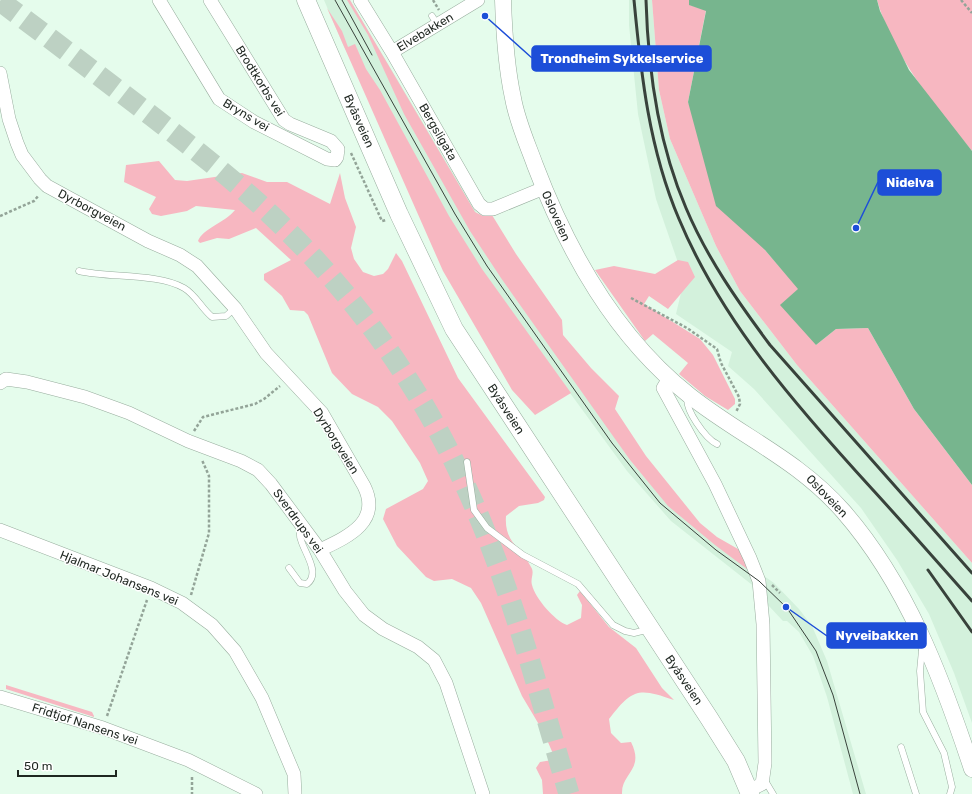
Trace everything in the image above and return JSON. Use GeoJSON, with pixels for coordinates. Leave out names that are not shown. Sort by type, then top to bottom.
{"type":"FeatureCollection","features":[{"type":"Feature","properties":{"kind":"main road","name":"Byåsveien"},"geometry":{"type":"LineString","coordinates":[[306,0],[399,214],[454,329],[709,718],[736,762],[749,792]]}},
{"type":"Feature","properties":{"kind":"street","name":"Bryns vei"},"geometry":{"type":"LineString","coordinates":[[159,0],[219,99],[254,122],[327,159],[336,154]]}},
{"type":"Feature","properties":{"kind":"street","name":"Brodtkorbs vei"},"geometry":{"type":"LineString","coordinates":[[210,0],[284,120],[290,124],[331,141],[336,154]]}},
{"type":"Feature","properties":{"kind":"street","name":"Bergsligata"},"geometry":{"type":"LineString","coordinates":[[360,0],[392,52],[479,204],[485,209],[493,209],[544,188]]}},
{"type":"Feature","properties":{"kind":"street","name":"Elvebakken"},"geometry":{"type":"LineString","coordinates":[[392,52],[434,20],[478,0]]}},
{"type":"Feature","properties":{"kind":"street","name":"Osloveien"},"geometry":{"type":"LineString","coordinates":[[503,0],[506,54],[513,99],[544,188],[570,247],[605,304],[636,345],[669,378],[688,395],[732,426],[783,457],[804,473],[823,489],[844,513],[883,566],[924,638],[958,726],[972,769]]}},
{"type":"Feature","properties":{"kind":"street","name":"Dyrborgveien"},"geometry":{"type":"LineString","coordinates":[[0,73],[9,119],[17,143],[32,169],[47,186],[148,241],[185,259],[205,275],[235,308],[266,353],[322,413],[368,496],[369,506],[364,521],[348,535],[320,550]]}},
{"type":"Feature","properties":{"kind":"street"},"geometry":{"type":"LineString","coordinates":[[669,378],[663,388],[715,484],[750,558],[759,582],[763,624],[765,763],[762,784],[749,792]]}},
{"type":"Feature","properties":{"kind":"street","name":"Sverdrups vei"},"geometry":{"type":"LineString","coordinates":[[0,383],[6,380],[27,382],[85,397],[129,413],[188,441],[241,461],[258,470],[271,484],[320,550],[345,591],[368,619],[418,647],[434,660],[446,683],[483,794]]}},
{"type":"Feature","properties":{"kind":"street","name":"Hjalmar Johansens vei"},"geometry":{"type":"LineString","coordinates":[[0,530],[151,588],[187,606],[212,625],[235,651],[262,698],[294,774],[295,794]]}},
{"type":"Feature","properties":{"kind":"street","name":"Fridtjof Nansens vei"},"geometry":{"type":"LineString","coordinates":[[0,697],[103,728],[188,760],[256,794]]}},
{"type":"Feature","properties":{"kind":"lane"},"geometry":{"type":"LineString","coordinates":[[79,271],[142,278],[176,284],[191,293],[212,317],[226,316],[235,308]]}},
{"type":"Feature","properties":{"kind":"lane"},"geometry":{"type":"LineString","coordinates":[[688,395],[686,404],[690,412],[705,435],[717,444]]}},
{"type":"Feature","properties":{"kind":"lane"},"geometry":{"type":"LineString","coordinates":[[467,462],[474,510],[486,528],[524,555],[578,584],[613,624],[625,631],[634,632],[642,631],[649,627]]}},
{"type":"Feature","properties":{"kind":"lane"},"geometry":{"type":"LineString","coordinates":[[289,568],[300,583],[310,583],[312,578],[312,567],[300,540],[300,524]]}},
{"type":"Feature","properties":{"kind":"lane"},"geometry":{"type":"LineString","coordinates":[[924,638],[920,671],[924,712],[944,753],[952,787],[950,794]]}},
{"type":"Feature","properties":{"kind":"lane"},"geometry":{"type":"LineString","coordinates":[[901,747],[916,794]]}},
{"type":"Feature","properties":{"kind":"lane"},"geometry":{"type":"LineString","coordinates":[[763,778],[773,794]]}},
{"type":"Feature","properties":{"kind":"path"},"geometry":{"type":"LineString","coordinates":[[961,0],[972,13]]}},
{"type":"Feature","properties":{"kind":"path"},"geometry":{"type":"LineString","coordinates":[[336,154],[350,151],[382,221],[387,220]]}},
{"type":"Feature","properties":{"kind":"path"},"geometry":{"type":"LineString","coordinates":[[0,216],[34,200],[47,186]]}},
{"type":"Feature","properties":{"kind":"path"},"geometry":{"type":"LineString","coordinates":[[631,298],[687,328],[718,349],[721,363],[740,400],[732,426]]}},
{"type":"Feature","properties":{"kind":"path"},"geometry":{"type":"LineString","coordinates":[[187,606],[209,533],[209,476],[200,457],[188,441],[203,417],[255,404],[264,400],[289,377]]}},
{"type":"Feature","properties":{"kind":"path"},"geometry":{"type":"LineString","coordinates":[[107,716],[151,588]]}},
{"type":"Feature","properties":{"kind":"shaded area"},"geometry":{"type":"Polygon","coordinates":[[[324,0],[350,0],[580,387],[630,460],[669,506],[755,575],[764,576],[774,583],[799,609],[812,626],[827,661],[866,794],[853,794],[827,697],[813,656],[799,632],[787,621],[783,621],[768,605],[766,593],[751,584],[671,521],[627,471],[570,393],[467,275],[344,47],[324,0]]]}},
{"type":"Feature","properties":{"kind":"shaded area"},"geometry":{"type":"Polygon","coordinates":[[[347,0],[350,0],[475,212],[483,216],[492,215],[516,254],[562,320],[563,335],[591,368],[619,396],[615,409],[646,456],[700,523],[717,537],[738,549],[746,558],[755,575],[715,545],[668,506],[630,460],[501,278],[470,231],[404,114],[368,35],[347,0]]]}},
{"type":"Feature","properties":{"kind":"shaded area"},"geometry":{"type":"Polygon","coordinates":[[[629,0],[652,0],[659,90],[670,139],[716,246],[740,291],[797,365],[972,563],[972,723],[954,673],[929,614],[897,560],[861,508],[754,389],[728,366],[732,352],[676,314],[684,280],[656,199],[638,114],[629,25],[629,0]]]}},
{"type":"Feature","properties":{"kind":"shaded area"},"geometry":{"type":"Polygon","coordinates":[[[652,0],[689,0],[690,5],[706,10],[688,102],[765,250],[799,289],[816,345],[836,329],[868,328],[914,409],[972,485],[972,563],[797,365],[740,291],[716,246],[670,139],[659,90],[652,0]]]}},
{"type":"Feature","properties":{"kind":"shaded area"},"geometry":{"type":"Polygon","coordinates":[[[689,0],[877,0],[880,11],[909,70],[972,151],[972,485],[914,409],[868,328],[836,329],[816,345],[780,305],[798,289],[765,250],[716,206],[688,102],[706,11],[689,5],[689,0]]]}},
{"type":"Feature","properties":{"kind":"shaded area"},"geometry":{"type":"Polygon","coordinates":[[[877,0],[972,0],[972,151],[930,98],[904,61],[884,21],[877,0]]]}},
{"type":"Feature","properties":{"kind":"shaded area"},"geometry":{"type":"Polygon","coordinates":[[[327,8],[342,31],[348,47],[355,44],[366,69],[380,90],[449,216],[482,269],[571,393],[535,415],[512,390],[443,271],[327,8]]]}},
{"type":"Feature","properties":{"kind":"shaded area"},"geometry":{"type":"Polygon","coordinates":[[[159,161],[175,180],[187,181],[242,173],[267,182],[287,182],[330,204],[340,173],[345,198],[356,227],[351,248],[354,259],[363,272],[374,276],[383,274],[388,269],[396,253],[402,261],[458,378],[545,497],[544,500],[538,503],[519,506],[506,516],[506,525],[510,538],[532,569],[532,585],[537,596],[551,614],[567,625],[581,618],[582,605],[577,595],[580,591],[609,627],[636,648],[662,688],[674,700],[652,693],[637,693],[630,696],[609,719],[611,733],[621,743],[631,742],[635,751],[634,765],[625,781],[622,794],[543,794],[542,780],[536,768],[540,762],[552,760],[554,756],[544,733],[522,696],[481,603],[471,588],[452,579],[434,581],[426,577],[397,546],[383,519],[386,509],[423,489],[428,481],[420,463],[392,421],[378,407],[352,394],[332,373],[308,315],[304,311],[290,310],[282,296],[264,280],[264,274],[291,260],[256,228],[229,239],[217,238],[200,243],[198,241],[204,232],[231,215],[235,210],[196,206],[187,211],[161,216],[152,214],[149,209],[156,197],[124,182],[126,165],[159,161]]]}},
{"type":"Feature","properties":{"kind":"shaded area"},"geometry":{"type":"Polygon","coordinates":[[[678,260],[688,262],[695,277],[668,309],[649,296],[644,304],[700,339],[713,355],[735,399],[735,404],[728,410],[705,396],[679,374],[688,363],[653,334],[645,341],[595,270],[614,266],[655,274],[678,260]]]}},
{"type":"Feature","properties":{"kind":"shaded area"},"geometry":{"type":"Polygon","coordinates":[[[6,685],[92,712],[94,717],[6,689],[6,685]]]}},
{"type":"Feature","properties":{"kind":"tunnel"},"geometry":{"type":"LineString","coordinates":[[0,1],[183,140],[256,201],[329,275],[382,341],[428,412],[448,449],[482,524],[497,562],[523,639],[569,794]]}},
{"type":"Feature","properties":{"kind":"tram line"},"geometry":{"type":"LineString","coordinates":[[335,0],[455,214],[487,266],[612,443],[660,503],[716,550],[759,581],[787,608],[816,651],[833,695],[860,794]]}},
{"type":"Feature","properties":{"kind":"tram line"},"geometry":{"type":"LineString","coordinates":[[342,0],[372,55]]}},
{"type":"Feature","properties":{"kind":"railway"},"geometry":{"type":"LineString","coordinates":[[634,0],[643,83],[653,138],[660,166],[679,219],[697,257],[717,293],[764,362],[817,428],[972,601]]}},
{"type":"Feature","properties":{"kind":"railway"},"geometry":{"type":"LineString","coordinates":[[646,0],[652,79],[656,106],[668,158],[686,208],[713,262],[770,345],[972,573]]}},
{"type":"Feature","properties":{"kind":"railway"},"geometry":{"type":"LineString","coordinates":[[928,570],[972,632]]}},
{"type":"Feature","properties":{"kind":"place","name":"Trondheim Sykkelservice"},"geometry":{"type":"Point","coordinates":[485,16]}},
{"type":"Feature","properties":{"kind":"place","name":"Nidelva"},"geometry":{"type":"Point","coordinates":[856,228]}},
{"type":"Feature","properties":{"kind":"place","name":"Nyveibakken"},"geometry":{"type":"Point","coordinates":[786,607]}}]}
